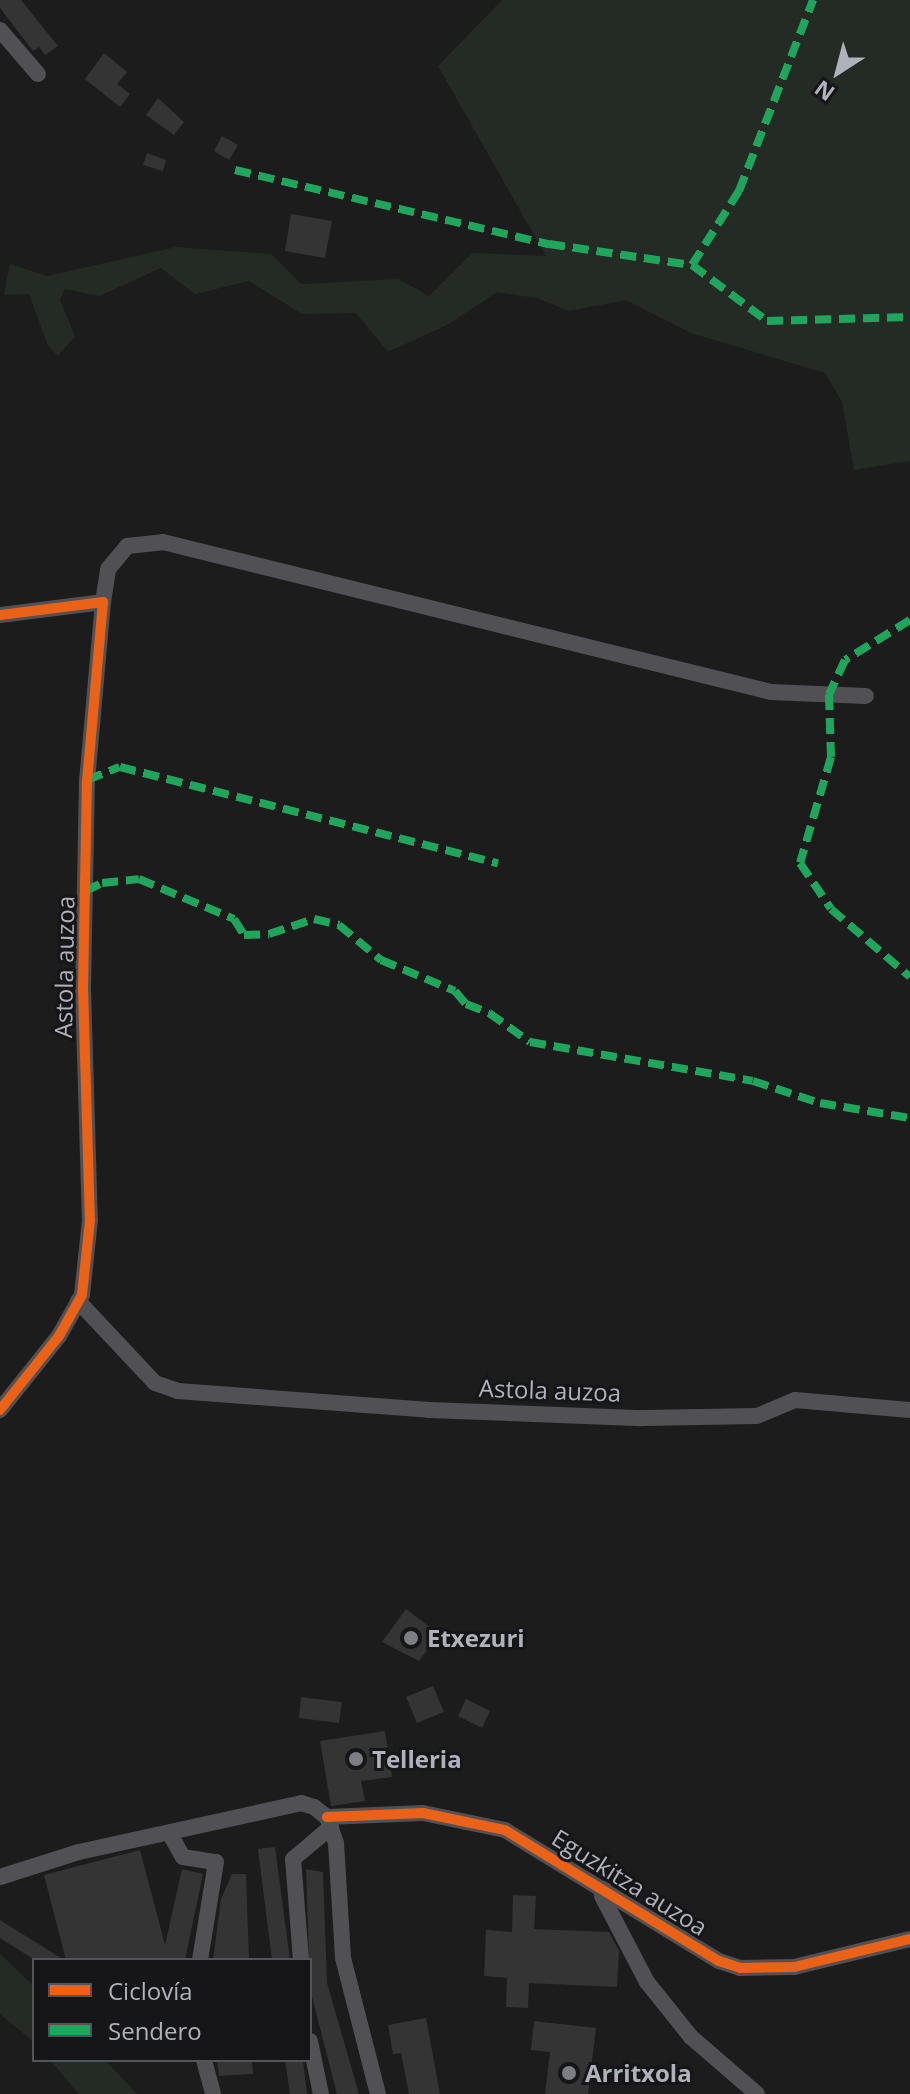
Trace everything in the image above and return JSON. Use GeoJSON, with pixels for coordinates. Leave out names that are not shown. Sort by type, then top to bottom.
{"type":"FeatureCollection","features":[{"type":"Feature","properties":{"kind":"street"},"geometry":{"type":"LineString","coordinates":[[0,30],[38,74]]}},
{"type":"Feature","properties":{"kind":"street","name":"Astola auzoa"},"geometry":{"type":"LineString","coordinates":[[0,1410],[59,1336],[78,1301],[90,1220],[83,988],[87,780],[108,569],[127,546],[163,542],[771,692],[866,696]]}},
{"type":"Feature","properties":{"kind":"street"},"geometry":{"type":"LineString","coordinates":[[0,615],[103,602]]}},
{"type":"Feature","properties":{"kind":"street","name":"Astola auzoa"},"geometry":{"type":"LineString","coordinates":[[78,1301],[155,1383],[178,1391],[429,1410],[671,1419],[757,1416],[795,1400],[910,1410]]}},
{"type":"Feature","properties":{"kind":"street","name":"Eguzkitza auzoa"},"geometry":{"type":"LineString","coordinates":[[0,1877],[79,1852],[301,1803],[329,1822],[423,1813],[505,1830],[719,1961],[740,1968],[794,1967],[910,1939]]}},
{"type":"Feature","properties":{"kind":"street"},"geometry":{"type":"LineString","coordinates":[[301,1958],[293,1859],[329,1822]]}},
{"type":"Feature","properties":{"kind":"street"},"geometry":{"type":"LineString","coordinates":[[329,1822],[343,1958],[378,2094]]}},
{"type":"Feature","properties":{"kind":"street"},"geometry":{"type":"LineString","coordinates":[[170,1834],[183,1857],[216,1862],[200,1958]]}},
{"type":"Feature","properties":{"kind":"street"},"geometry":{"type":"LineString","coordinates":[[604,1889],[602,1896],[647,1982],[691,2037],[757,2094]]}},
{"type":"Feature","properties":{"kind":"street"},"geometry":{"type":"LineString","coordinates":[[312,2051],[321,2094]]}},
{"type":"Feature","properties":{"kind":"street"},"geometry":{"type":"LineString","coordinates":[[205,2062],[213,2094]]}},
{"type":"Feature","properties":{"kind":"shaded area"},"geometry":{"type":"Polygon","coordinates":[[[502,0],[910,0],[910,461],[854,470],[842,402],[825,373],[691,333],[626,300],[569,311],[537,298],[497,292],[447,325],[388,352],[356,313],[302,314],[249,281],[195,294],[161,268],[99,296],[65,289],[60,300],[75,336],[58,356],[48,346],[29,294],[4,295],[10,264],[47,276],[176,247],[271,254],[301,284],[398,279],[429,296],[472,253],[546,256],[438,66],[502,0]]]}},
{"type":"Feature","properties":{"kind":"shaded area"},"geometry":{"type":"Polygon","coordinates":[[[0,1954],[32,1984],[32,2040],[0,2014],[0,1954]]]}},
{"type":"Feature","properties":{"kind":"shaded area"},"geometry":{"type":"Polygon","coordinates":[[[52,2062],[107,2062],[137,2094],[79,2094],[52,2062]]]}},
{"type":"Feature","properties":{"kind":"building"},"geometry":{"type":"Polygon","coordinates":[[[0,0],[21,0],[58,46],[45,55],[39,47],[33,51],[0,8],[0,0]]]}},
{"type":"Feature","properties":{"kind":"building"},"geometry":{"type":"Polygon","coordinates":[[[104,53],[127,72],[117,84],[130,94],[120,107],[85,79],[104,53]]]}},
{"type":"Feature","properties":{"kind":"building"},"geometry":{"type":"Polygon","coordinates":[[[158,98],[184,122],[174,135],[146,115],[158,98]]]}},
{"type":"Feature","properties":{"kind":"building"},"geometry":{"type":"Polygon","coordinates":[[[222,136],[238,145],[229,160],[214,151],[222,136]]]}},
{"type":"Feature","properties":{"kind":"building"},"geometry":{"type":"Polygon","coordinates":[[[147,153],[166,160],[163,171],[143,165],[147,153]]]}},
{"type":"Feature","properties":{"kind":"building"},"geometry":{"type":"Polygon","coordinates":[[[291,214],[332,221],[325,258],[285,251],[291,214]]]}},
{"type":"Feature","properties":{"kind":"building","name":"Etxezuri"},"geometry":{"type":"Polygon","coordinates":[[[406,1609],[439,1634],[419,1661],[382,1642],[406,1609]]]}},
{"type":"Feature","properties":{"kind":"building"},"geometry":{"type":"Polygon","coordinates":[[[433,1686],[444,1712],[417,1723],[406,1697],[433,1686]]]}},
{"type":"Feature","properties":{"kind":"building"},"geometry":{"type":"Polygon","coordinates":[[[301,1697],[342,1702],[339,1723],[299,1718],[301,1697]]]}},
{"type":"Feature","properties":{"kind":"building"},"geometry":{"type":"Polygon","coordinates":[[[466,1699],[490,1711],[482,1728],[458,1716],[466,1699]]]}},
{"type":"Feature","properties":{"kind":"building","name":"Telleria"},"geometry":{"type":"Polygon","coordinates":[[[385,1731],[392,1777],[361,1781],[365,1801],[331,1806],[320,1741],[385,1731]]]}},
{"type":"Feature","properties":{"kind":"building"},"geometry":{"type":"Polygon","coordinates":[[[275,1847],[290,1958],[272,1958],[258,1849],[275,1847]]]}},
{"type":"Feature","properties":{"kind":"building"},"geometry":{"type":"Polygon","coordinates":[[[140,1850],[165,1945],[182,1869],[203,1874],[185,1958],[65,1958],[44,1875],[140,1850]]]}},
{"type":"Feature","properties":{"kind":"building"},"geometry":{"type":"Polygon","coordinates":[[[306,1869],[323,1872],[327,1983],[359,2094],[337,2094],[312,1997],[312,1958],[309,1958],[306,1869]]]}},
{"type":"Feature","properties":{"kind":"building"},"geometry":{"type":"Polygon","coordinates":[[[232,1874],[246,1874],[249,1958],[213,1958],[221,1899],[232,1874]]]}},
{"type":"Feature","properties":{"kind":"building"},"geometry":{"type":"Polygon","coordinates":[[[513,1895],[536,1896],[534,1929],[609,1932],[619,1951],[617,1987],[529,1983],[528,2008],[506,2007],[507,1978],[484,1976],[486,1930],[512,1932],[513,1895]]]}},
{"type":"Feature","properties":{"kind":"building"},"geometry":{"type":"Polygon","coordinates":[[[0,1920],[61,1958],[32,1958],[0,1938],[0,1920]]]}},
{"type":"Feature","properties":{"kind":"building"},"geometry":{"type":"Polygon","coordinates":[[[426,2018],[440,2094],[409,2094],[401,2053],[393,2054],[388,2025],[426,2018]]]}},
{"type":"Feature","properties":{"kind":"building","name":"Arritxola"},"geometry":{"type":"Polygon","coordinates":[[[534,2021],[596,2028],[588,2094],[545,2094],[550,2052],[531,2050],[534,2021]]]}},
{"type":"Feature","properties":{"kind":"building"},"geometry":{"type":"Polygon","coordinates":[[[217,2062],[252,2062],[253,2074],[219,2076],[217,2062]]]}},
{"type":"Feature","properties":{"kind":"building"},"geometry":{"type":"Polygon","coordinates":[[[285,2062],[303,2062],[307,2094],[290,2094],[285,2062]]]}},
{"type":"Feature","properties":{"kind":"marked path"},"geometry":{"type":"LineString","coordinates":[[692,265],[739,191],[813,0]]}},
{"type":"Feature","properties":{"kind":"marked path"},"geometry":{"type":"LineString","coordinates":[[235,170],[549,244],[692,265],[767,321],[910,317]]}},
{"type":"Feature","properties":{"kind":"marked path"},"geometry":{"type":"LineString","coordinates":[[910,620],[845,660],[829,694],[831,757],[800,863],[831,909],[910,977]]}},
{"type":"Feature","properties":{"kind":"marked path"},"geometry":{"type":"LineString","coordinates":[[87,780],[120,767],[498,863]]}},
{"type":"Feature","properties":{"kind":"marked path"},"geometry":{"type":"LineString","coordinates":[[85,891],[102,883],[139,879],[234,919],[244,935],[269,934],[314,919],[339,925],[381,960],[455,991],[466,1004],[489,1013],[530,1042],[753,1081],[820,1103],[910,1118]]}},
{"type":"Feature","properties":{"kind":"cycle path"},"geometry":{"type":"LineString","coordinates":[[0,615],[103,602],[87,780],[83,988],[90,1220],[82,1295],[59,1336],[0,1410]]}},
{"type":"Feature","properties":{"kind":"cycle path"},"geometry":{"type":"LineString","coordinates":[[327,1817],[423,1813],[505,1830],[719,1961],[740,1968],[794,1967],[910,1939]]}},
{"type":"Feature","properties":{"kind":"place","name":"Etxezuri"},"geometry":{"type":"Point","coordinates":[411,1638]}},
{"type":"Feature","properties":{"kind":"place","name":"Telleria"},"geometry":{"type":"Point","coordinates":[356,1759]}},
{"type":"Feature","properties":{"kind":"place","name":"Arritxola"},"geometry":{"type":"Point","coordinates":[569,2073]}}]}
